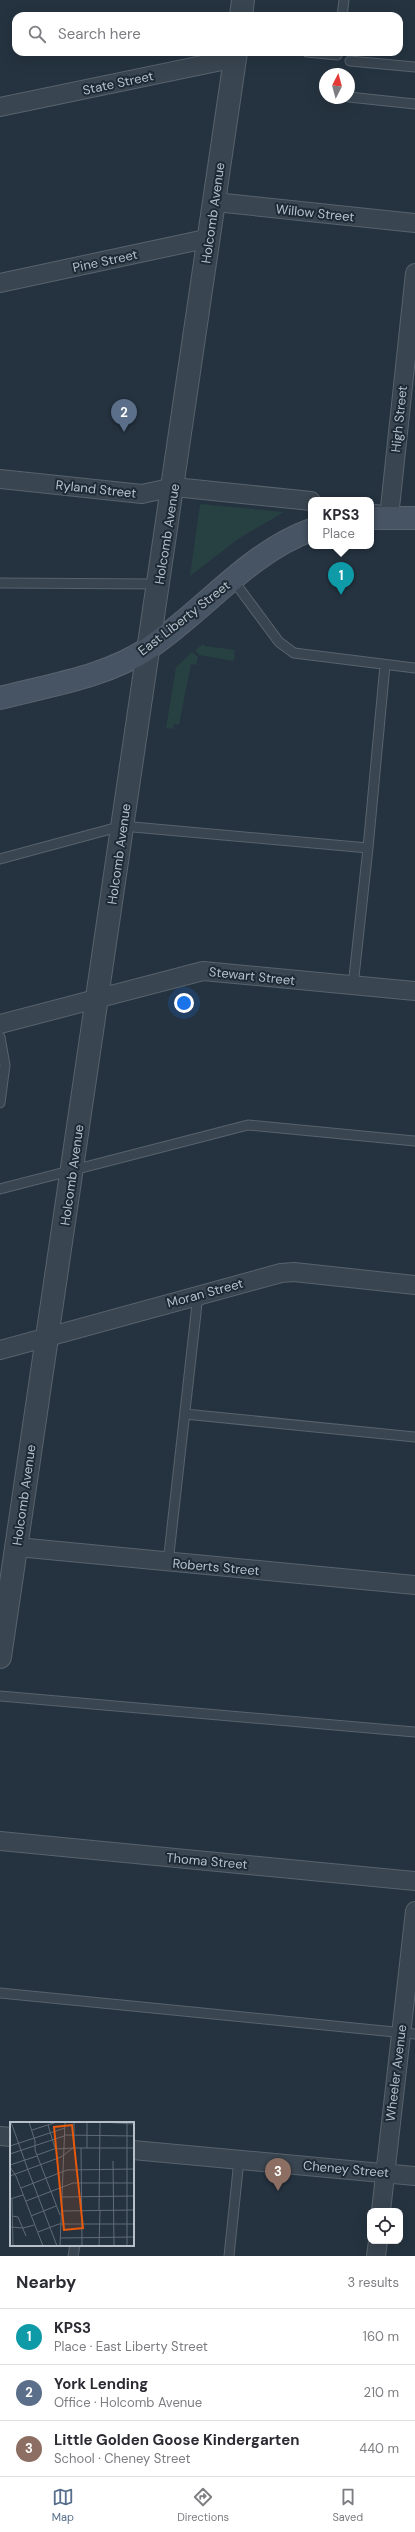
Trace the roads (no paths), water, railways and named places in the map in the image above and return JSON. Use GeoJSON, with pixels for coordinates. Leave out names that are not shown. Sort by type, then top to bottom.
{"type":"FeatureCollection","features":[{"type":"Feature","properties":{"kind":"main road"},"geometry":{"type":"LineString","coordinates":[[377,516],[415,518]]}},
{"type":"Feature","properties":{"kind":"main road","name":"East Liberty Street"},"geometry":{"type":"LineString","coordinates":[[0,698],[91,674],[122,663],[149,648],[268,551],[308,531]]}},
{"type":"Feature","properties":{"kind":"street"},"geometry":{"type":"LineString","coordinates":[[242,12],[243,0]]}},
{"type":"Feature","properties":{"kind":"street","name":"State Street"},"geometry":{"type":"LineString","coordinates":[[0,107],[231,56]]}},
{"type":"Feature","properties":{"kind":"street","name":"Holcomb Avenue"},"geometry":{"type":"LineString","coordinates":[[0,1657],[73,1170],[122,826],[174,486],[236,56]]}},
{"type":"Feature","properties":{"kind":"street","name":"Willow Street"},"geometry":{"type":"LineString","coordinates":[[215,202],[415,223]]}},
{"type":"Feature","properties":{"kind":"street","name":"Pine Street"},"geometry":{"type":"LineString","coordinates":[[0,283],[210,238]]}},
{"type":"Feature","properties":{"kind":"street","name":"High Street"},"geometry":{"type":"LineString","coordinates":[[377,516],[415,273]]}},
{"type":"Feature","properties":{"kind":"street","name":"Ryland Street"},"geometry":{"type":"LineString","coordinates":[[0,479],[142,494],[174,486],[308,501]]}},
{"type":"Feature","properties":{"kind":"street","name":"Stewart Street"},"geometry":{"type":"LineString","coordinates":[[0,1024],[203,971],[415,991]]}},
{"type":"Feature","properties":{"kind":"street","name":"Moran Street"},"geometry":{"type":"LineString","coordinates":[[0,1350],[280,1273],[294,1272],[415,1285]]}},
{"type":"Feature","properties":{"kind":"street","name":"Roberts Street"},"geometry":{"type":"LineString","coordinates":[[17,1547],[168,1563],[415,1585]]}},
{"type":"Feature","properties":{"kind":"street","name":"Thoma Street"},"geometry":{"type":"LineString","coordinates":[[0,1841],[415,1881]]}},
{"type":"Feature","properties":{"kind":"street","name":"Wheeler Avenue"},"geometry":{"type":"LineString","coordinates":[[381,2208],[385,2172],[408,2033],[415,1911]]}},
{"type":"Feature","properties":{"kind":"street"},"geometry":{"type":"LineString","coordinates":[[0,2136],[10,2137]]}},
{"type":"Feature","properties":{"kind":"street","name":"Cheney Street"},"geometry":{"type":"LineString","coordinates":[[134,2150],[385,2172],[415,2176]]}},
{"type":"Feature","properties":{"kind":"street"},"geometry":{"type":"LineString","coordinates":[[376,2256],[378,2244]]}},
{"type":"Feature","properties":{"kind":"lane"},"geometry":{"type":"LineString","coordinates":[[342,12],[344,0]]}},
{"type":"Feature","properties":{"kind":"lane"},"geometry":{"type":"LineString","coordinates":[[350,61],[415,67]]}},
{"type":"Feature","properties":{"kind":"lane"},"geometry":{"type":"LineString","coordinates":[[355,98],[415,104]]}},
{"type":"Feature","properties":{"kind":"lane"},"geometry":{"type":"LineString","coordinates":[[233,580],[279,642],[294,653],[415,668]]}},
{"type":"Feature","properties":{"kind":"lane"},"geometry":{"type":"LineString","coordinates":[[0,582],[159,584]]}},
{"type":"Feature","properties":{"kind":"lane"},"geometry":{"type":"LineString","coordinates":[[353,986],[368,848],[385,665]]}},
{"type":"Feature","properties":{"kind":"lane"},"geometry":{"type":"LineString","coordinates":[[0,859],[122,826],[368,848]]}},
{"type":"Feature","properties":{"kind":"lane"},"geometry":{"type":"LineString","coordinates":[[0,1037],[5,1065],[0,1103]]}},
{"type":"Feature","properties":{"kind":"lane"},"geometry":{"type":"LineString","coordinates":[[0,1179],[1,1188],[248,1125],[415,1141]]}},
{"type":"Feature","properties":{"kind":"lane"},"geometry":{"type":"LineString","coordinates":[[168,1563],[198,1295]]}},
{"type":"Feature","properties":{"kind":"lane"},"geometry":{"type":"LineString","coordinates":[[184,1414],[415,1437]]}},
{"type":"Feature","properties":{"kind":"lane"},"geometry":{"type":"LineString","coordinates":[[0,1696],[415,1732]]}},
{"type":"Feature","properties":{"kind":"lane"},"geometry":{"type":"LineString","coordinates":[[0,1993],[408,2033]]}},
{"type":"Feature","properties":{"kind":"lane"},"geometry":{"type":"LineString","coordinates":[[229,2256],[239,2160]]}},
{"type":"Feature","properties":{"kind":"lane"},"geometry":{"type":"LineString","coordinates":[[73,2256],[75,2246]]}},
{"type":"Feature","properties":{"kind":"place","name":"York Lending"},"geometry":{"type":"Point","coordinates":[124,432]}},
{"type":"Feature","properties":{"kind":"place","name":"KPS3"},"geometry":{"type":"Point","coordinates":[341,595]}},
{"type":"Feature","properties":{"kind":"place","name":"Little Golden Goose Kindergarten"},"geometry":{"type":"Point","coordinates":[278,2191]}}]}
